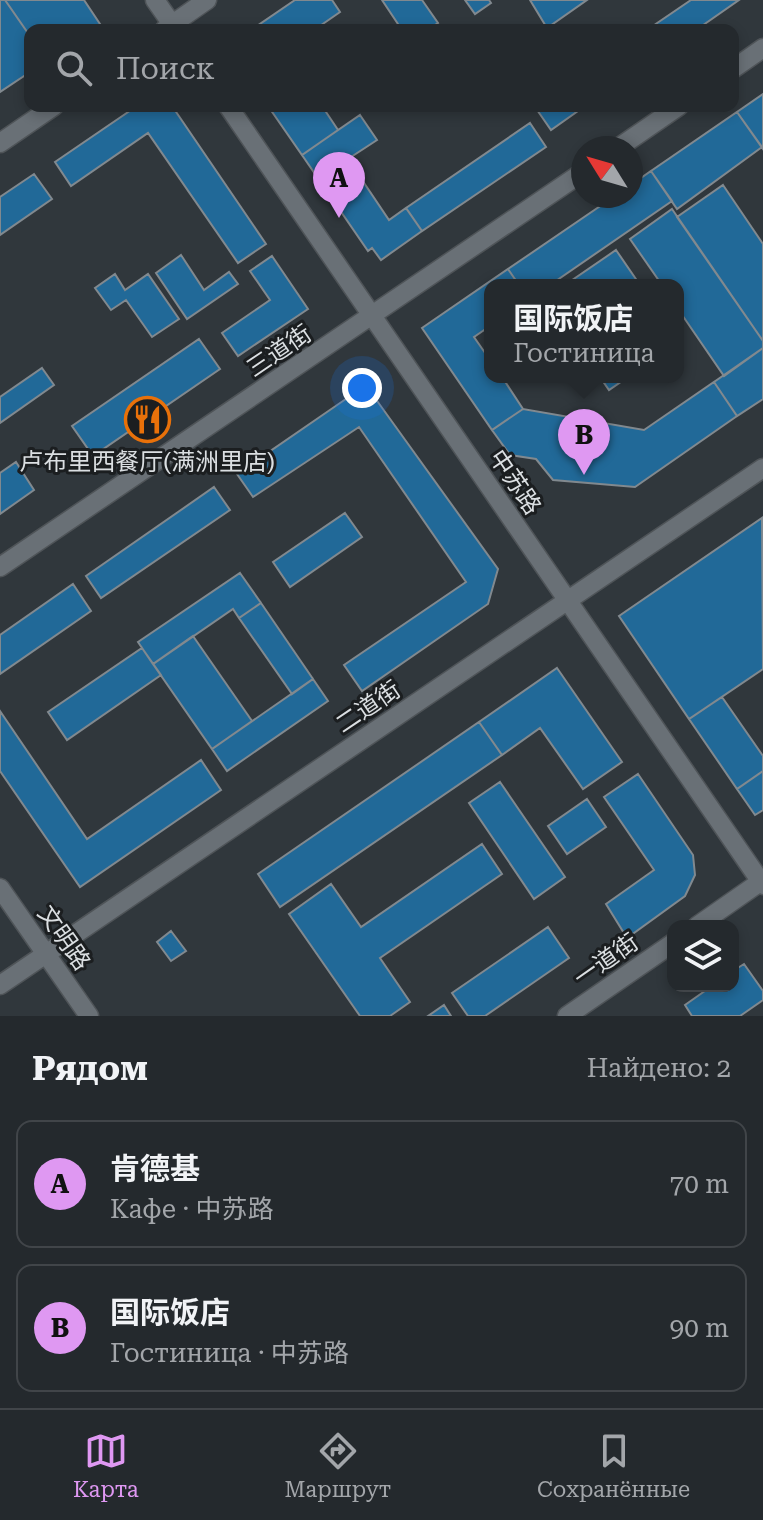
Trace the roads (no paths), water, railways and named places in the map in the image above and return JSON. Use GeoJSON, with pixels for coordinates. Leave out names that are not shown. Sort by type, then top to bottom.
{"type":"FeatureCollection","features":[{"type":"Feature","properties":{"kind":"street"},"geometry":{"type":"LineString","coordinates":[[155,0],[169,24]]}},
{"type":"Feature","properties":{"kind":"street"},"geometry":{"type":"LineString","coordinates":[[176,24],[207,0]]}},
{"type":"Feature","properties":{"kind":"street"},"geometry":{"type":"LineString","coordinates":[[739,65],[763,48]]}},
{"type":"Feature","properties":{"kind":"street"},"geometry":{"type":"LineString","coordinates":[[0,143],[45,112]]}},
{"type":"Feature","properties":{"kind":"street","name":"中苏路"},"geometry":{"type":"LineString","coordinates":[[232,112],[762,882]]}},
{"type":"Feature","properties":{"kind":"street"},"geometry":{"type":"LineString","coordinates":[[635,136],[670,112]]}},
{"type":"Feature","properties":{"kind":"street","name":"三道街"},"geometry":{"type":"LineString","coordinates":[[0,567],[571,180]]}},
{"type":"Feature","properties":{"kind":"street","name":"二道街"},"geometry":{"type":"LineString","coordinates":[[0,985],[763,468]]}},
{"type":"Feature","properties":{"kind":"street"},"geometry":{"type":"LineString","coordinates":[[706,920],[762,882]]}},
{"type":"Feature","properties":{"kind":"street","name":"文明路"},"geometry":{"type":"LineString","coordinates":[[0,888],[89,1016]]}},
{"type":"Feature","properties":{"kind":"street","name":"一道街"},"geometry":{"type":"LineString","coordinates":[[567,1016],[667,947]]}},
{"type":"Feature","properties":{"kind":"place","name":"肯德基"},"geometry":{"type":"Point","coordinates":[339,218]}},
{"type":"Feature","properties":{"kind":"place","name":"卢布里西餐厅(满洲里店)"},"geometry":{"type":"Point","coordinates":[147,420]}},
{"type":"Feature","properties":{"kind":"place","name":"国际饭店"},"geometry":{"type":"Point","coordinates":[584,475]}}]}
